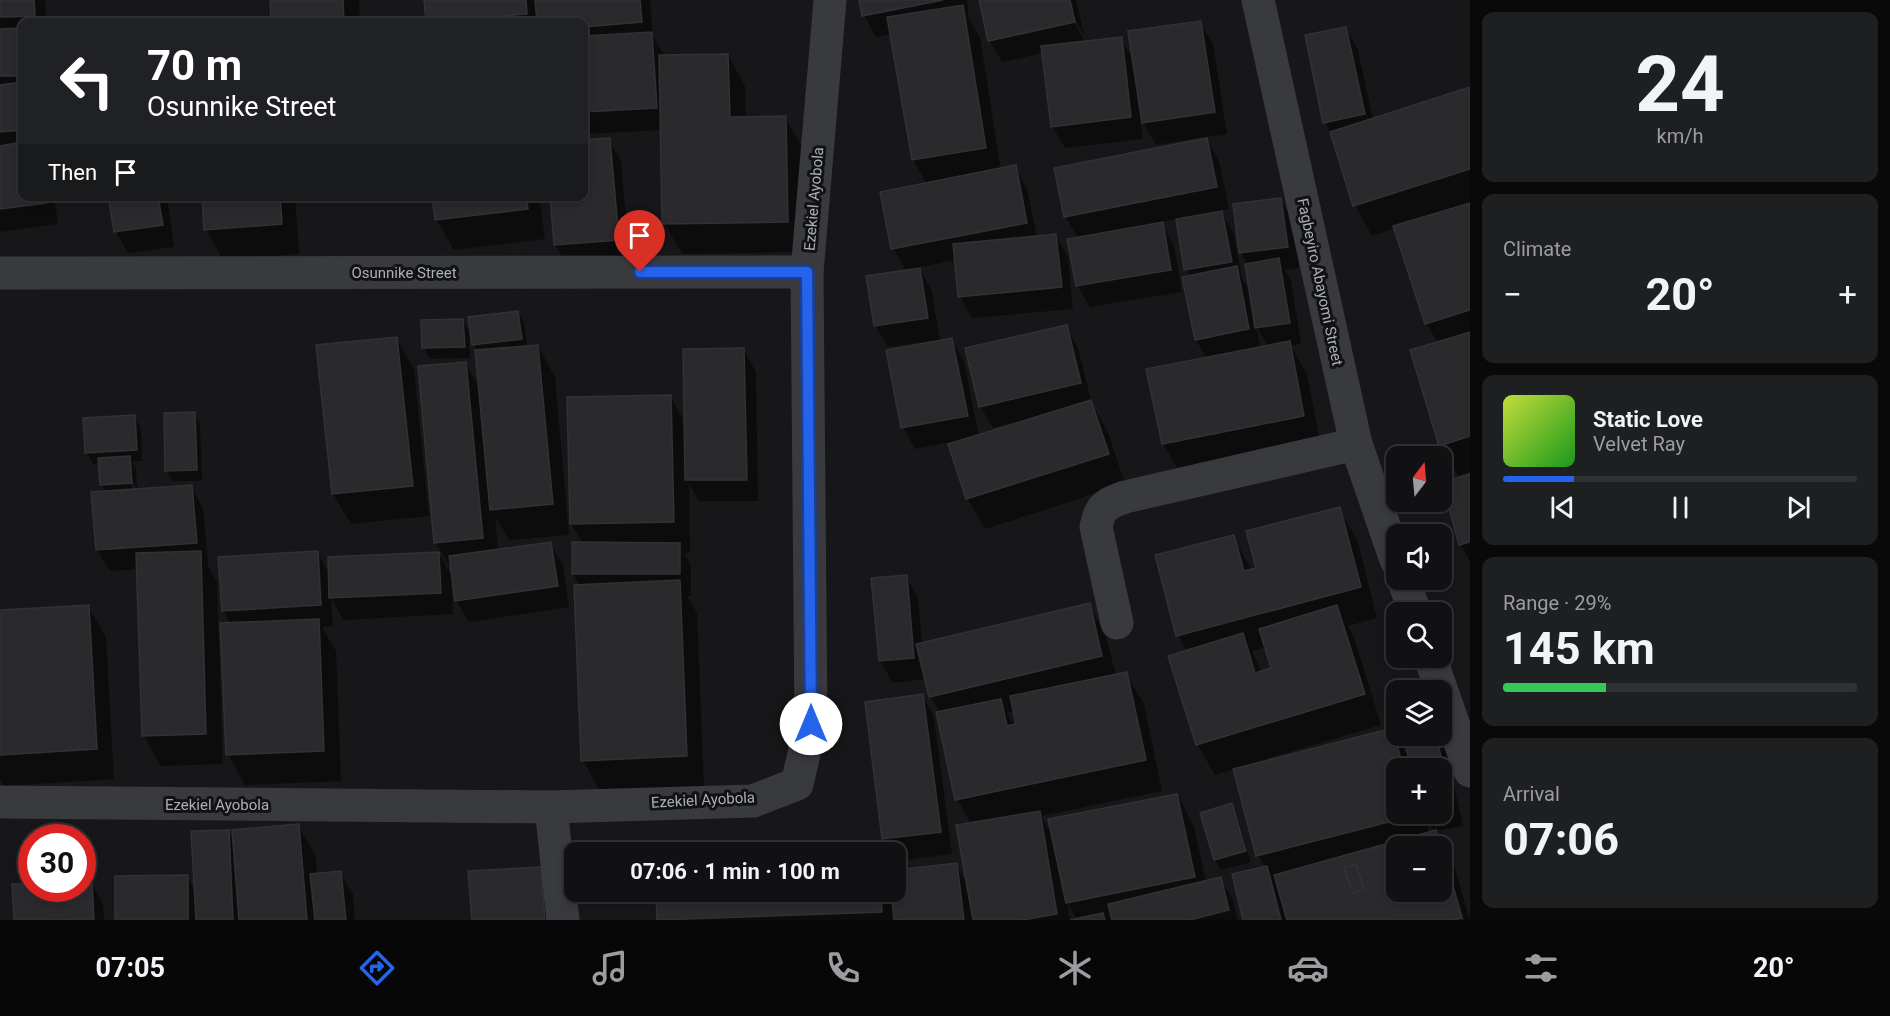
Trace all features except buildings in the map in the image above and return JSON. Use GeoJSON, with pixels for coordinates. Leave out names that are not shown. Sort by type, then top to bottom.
{"type":"FeatureCollection","features":[{"type":"Feature","properties":{"kind":"street","name":"Ezekiel Ayobola"},"geometry":{"type":"LineString","coordinates":[[0,802],[551,807],[753,801],[797,783],[811,724],[807,272],[830,0]]}},
{"type":"Feature","properties":{"kind":"street","name":"Fagbeyiro Abayomi Street"},"geometry":{"type":"LineString","coordinates":[[1258,0],[1356,444],[1386,531]]}},
{"type":"Feature","properties":{"kind":"street","name":"Osunnike Street"},"geometry":{"type":"LineString","coordinates":[[0,273],[807,272]]}},
{"type":"Feature","properties":{"kind":"street"},"geometry":{"type":"LineString","coordinates":[[1117,622],[1096,527],[1099,513],[1107,503],[1356,444]]}},
{"type":"Feature","properties":{"kind":"street"},"geometry":{"type":"LineString","coordinates":[[1434,668],[1470,771]]}},
{"type":"Feature","properties":{"kind":"street"},"geometry":{"type":"LineString","coordinates":[[551,807],[563,920]]}},
{"type":"Feature","properties":{"kind":"route"},"geometry":{"type":"LineString","coordinates":[[640,272],[807,272],[811,724]]}}]}
